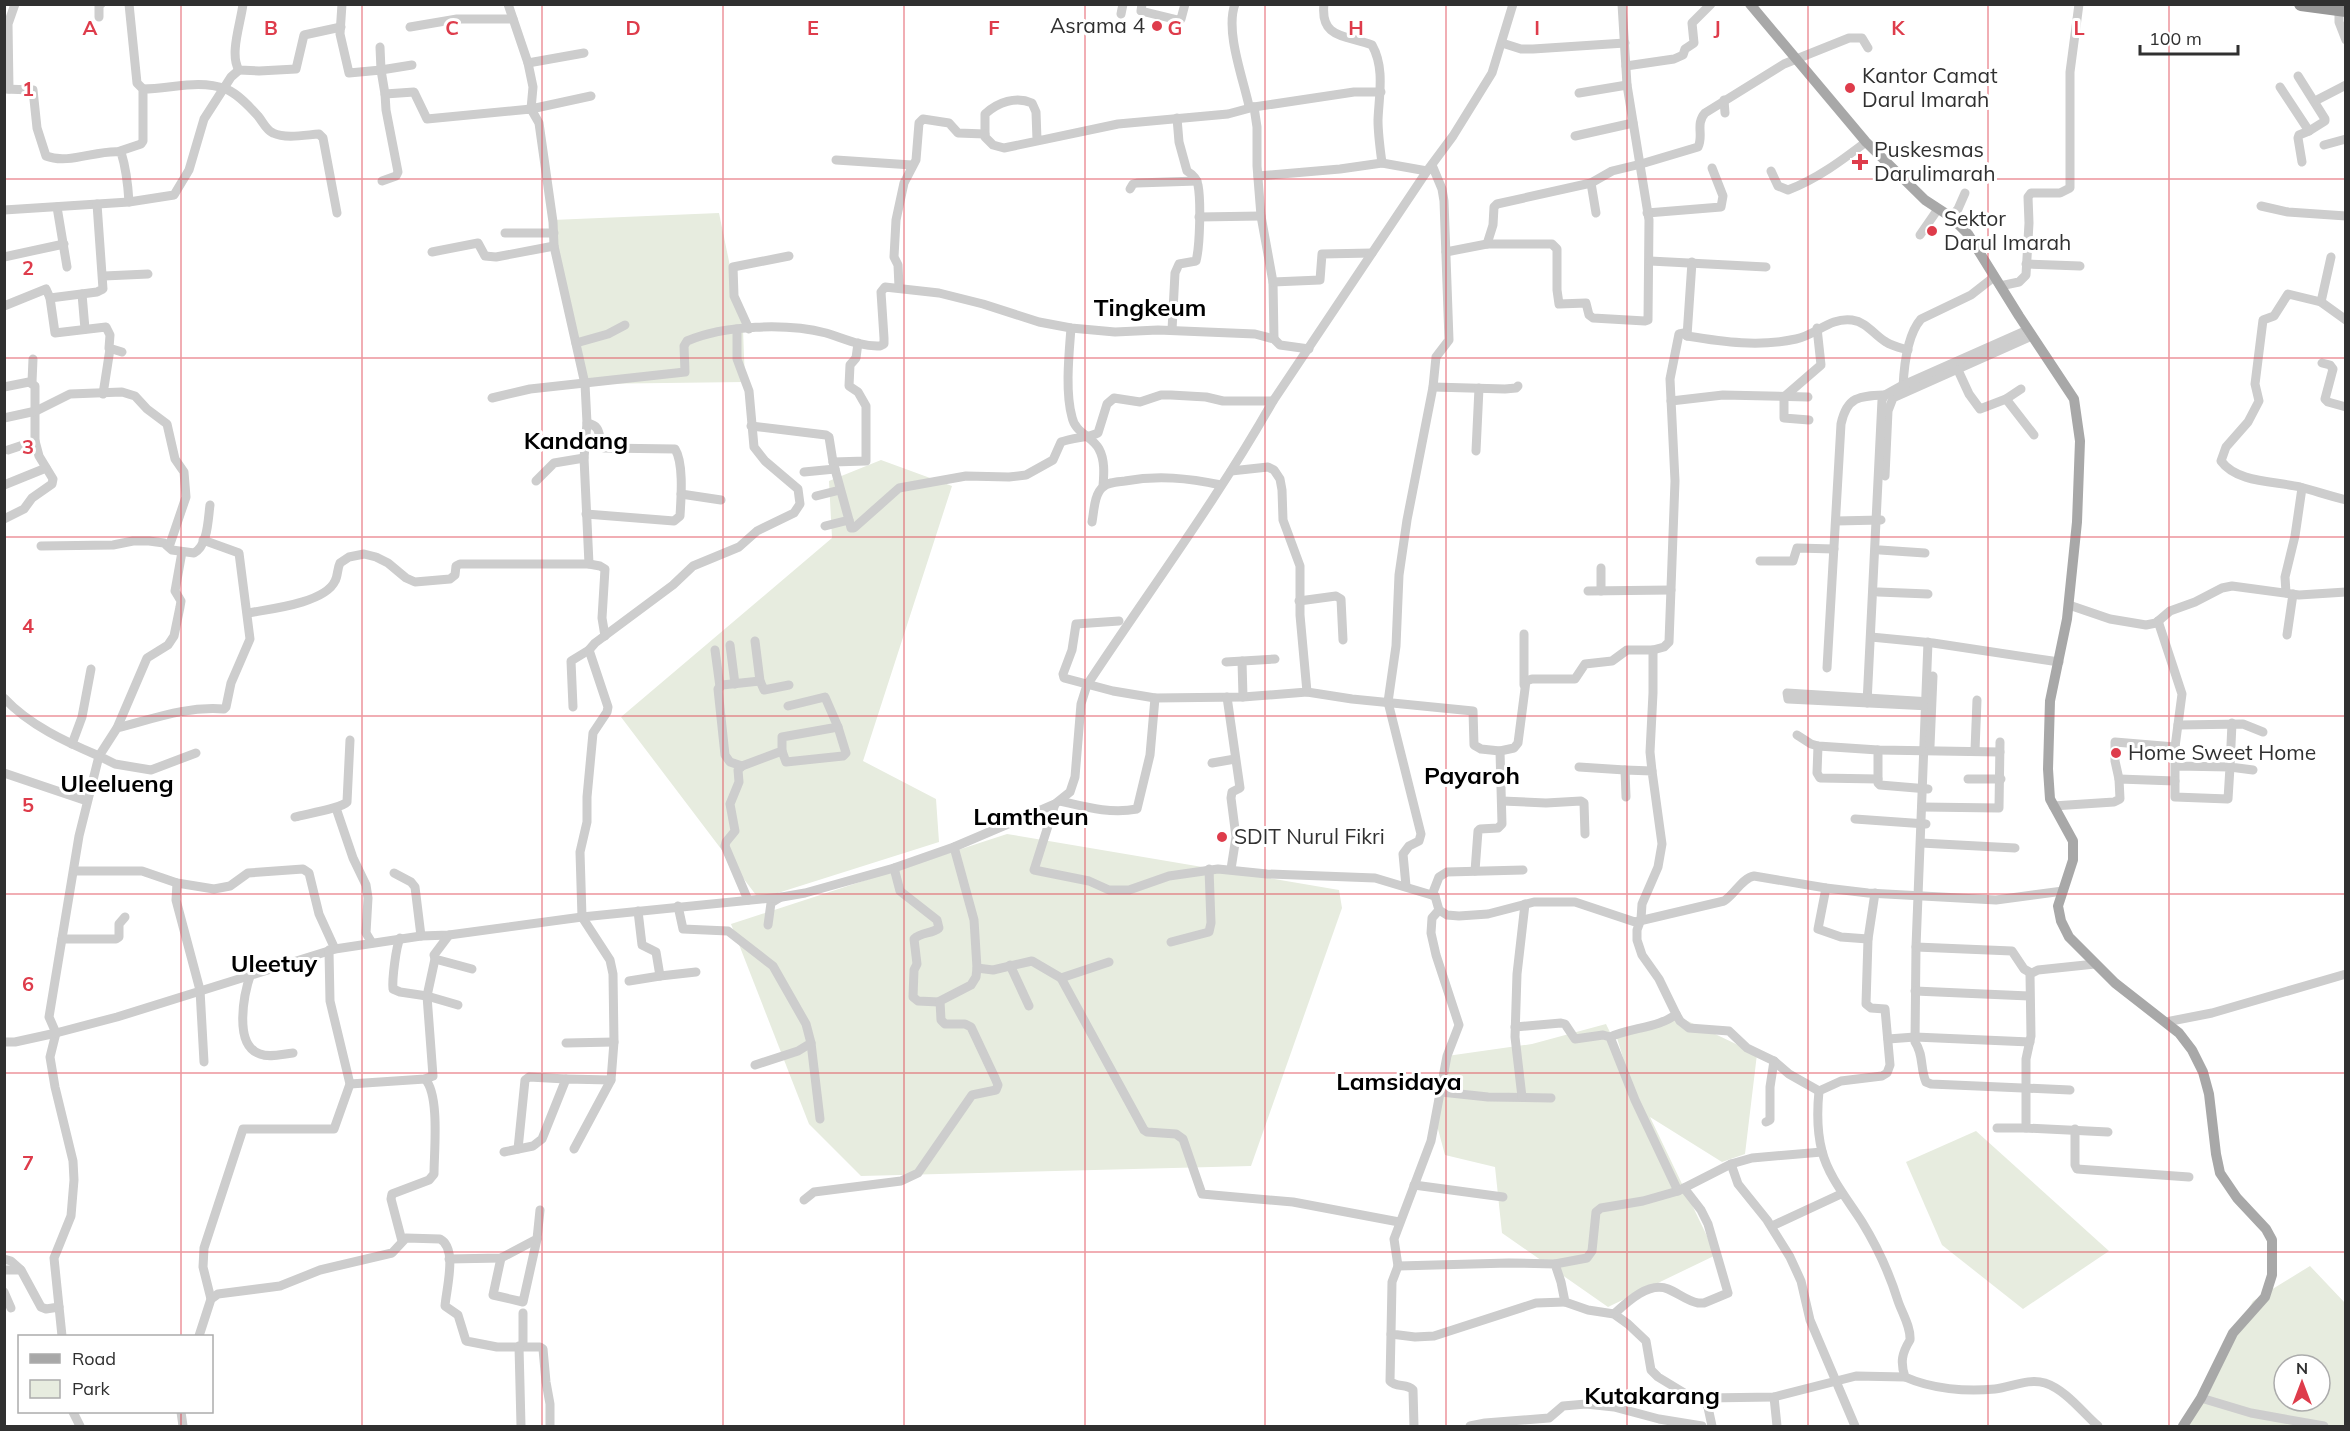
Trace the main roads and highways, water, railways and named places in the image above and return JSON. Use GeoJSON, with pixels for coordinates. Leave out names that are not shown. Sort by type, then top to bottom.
{"type":"FeatureCollection","features":[{"type":"Feature","properties":{"kind":"highway"},"geometry":{"type":"LineString","coordinates":[[2301,4],[2341,8]]}},
{"type":"Feature","properties":{"kind":"main road"},"geometry":{"type":"LineString","coordinates":[[1750,4],[1866,142],[1925,200],[1951,217],[1968,234],[2074,399],[2078,417],[2079,488],[2069,605],[2050,701],[2048,769],[2050,799],[2073,841],[2073,860],[2058,906],[2061,921],[2069,937],[2095,964],[2115,983],[2179,1033],[2192,1050],[2203,1072],[2209,1094],[2220,1173],[2232,1192],[2252,1217],[2266,1229],[2272,1240],[2272,1275],[2265,1297],[2233,1333],[2183,1426]]}},
{"type":"Feature","properties":{"kind":"place","name":"Asrama 4"},"geometry":{"type":"Point","coordinates":[1157,26]}},
{"type":"Feature","properties":{"kind":"place","name":"Kantor Camat Darul Imarah"},"geometry":{"type":"Point","coordinates":[1850,88]}},
{"type":"Feature","properties":{"kind":"place","name":"Puskesmas Darulimarah"},"geometry":{"type":"Point","coordinates":[1860,162]}},
{"type":"Feature","properties":{"kind":"place","name":"Sektor Darul Imarah"},"geometry":{"type":"Point","coordinates":[1932,231]}},
{"type":"Feature","properties":{"kind":"place","name":"Home Sweet Home"},"geometry":{"type":"Point","coordinates":[2116,753]}},
{"type":"Feature","properties":{"kind":"place","name":"SDIT Nurul Fikri"},"geometry":{"type":"Point","coordinates":[1222,837]}},
{"type":"Feature","properties":{"kind":"district","name":"Tingkeum"},"geometry":{"type":"Point","coordinates":[1150,308]}},
{"type":"Feature","properties":{"kind":"district","name":"Kandang"},"geometry":{"type":"Point","coordinates":[576,441]}},
{"type":"Feature","properties":{"kind":"district","name":"Payaroh"},"geometry":{"type":"Point","coordinates":[1472,776]}},
{"type":"Feature","properties":{"kind":"district","name":"Uleelueng"},"geometry":{"type":"Point","coordinates":[117,784]}},
{"type":"Feature","properties":{"kind":"district","name":"Lamtheun"},"geometry":{"type":"Point","coordinates":[1031,817]}},
{"type":"Feature","properties":{"kind":"district","name":"Uleetuy"},"geometry":{"type":"Point","coordinates":[274,964]}},
{"type":"Feature","properties":{"kind":"district","name":"Lamsidaya"},"geometry":{"type":"Point","coordinates":[1399,1082]}},
{"type":"Feature","properties":{"kind":"district","name":"Kutakarang"},"geometry":{"type":"Point","coordinates":[1652,1396]}}]}
